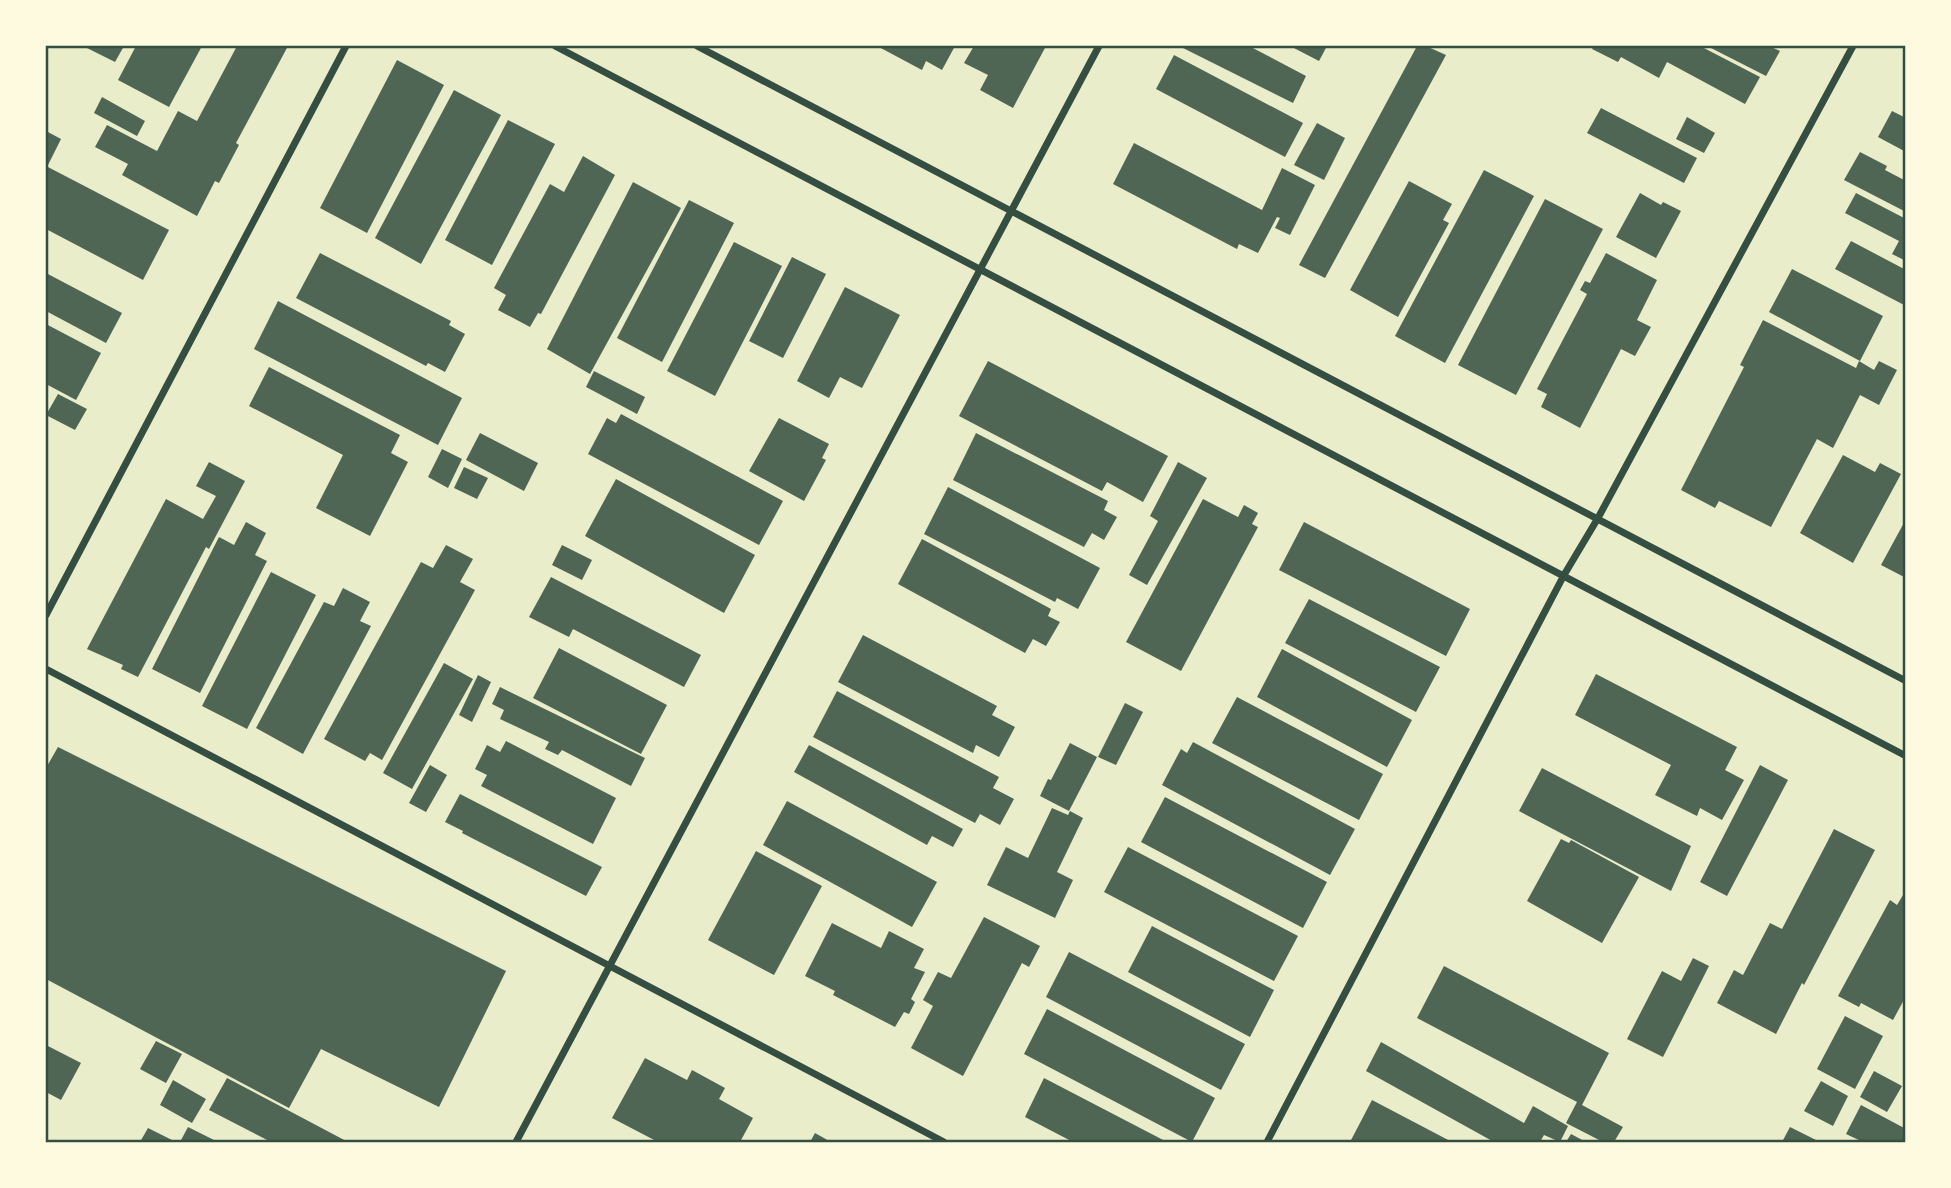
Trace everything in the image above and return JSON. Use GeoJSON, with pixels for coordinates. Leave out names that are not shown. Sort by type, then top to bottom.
{"type":"FeatureCollection","features":[{"type":"Feature","properties":{"kind":"street"},"geometry":{"type":"LineString","coordinates":[[46,615],[346,46]]}},
{"type":"Feature","properties":{"kind":"street"},"geometry":{"type":"LineString","coordinates":[[555,46],[1906,756]]}},
{"type":"Feature","properties":{"kind":"street"},"geometry":{"type":"LineString","coordinates":[[697,46],[1906,681]]}},
{"type":"Feature","properties":{"kind":"street"},"geometry":{"type":"LineString","coordinates":[[516,1143],[1099,46]]}},
{"type":"Feature","properties":{"kind":"street"},"geometry":{"type":"LineString","coordinates":[[1267,1143],[1564,575],[1598,518],[1853,46]]}},
{"type":"Feature","properties":{"kind":"street"},"geometry":{"type":"LineString","coordinates":[[46,669],[944,1143]]}},
{"type":"Feature","properties":{"kind":"building"},"geometry":{"type":"Polygon","coordinates":[[[83,46],[124,46],[115,62],[83,46]]]}},
{"type":"Feature","properties":{"kind":"building"},"geometry":{"type":"Polygon","coordinates":[[[136,46],[202,46],[169,107],[118,80],[136,46]]]}},
{"type":"Feature","properties":{"kind":"building"},"geometry":{"type":"Polygon","coordinates":[[[237,46],[288,46],[236,143],[239,145],[219,183],[215,181],[197,216],[122,175],[128,164],[95,147],[107,125],[157,151],[178,111],[197,121],[237,46]]]}},
{"type":"Feature","properties":{"kind":"building"},"geometry":{"type":"Polygon","coordinates":[[[877,46],[955,46],[942,70],[926,61],[922,70],[877,46]]]}},
{"type":"Feature","properties":{"kind":"building"},"geometry":{"type":"Polygon","coordinates":[[[974,46],[1046,46],[1013,108],[980,90],[988,75],[964,63],[974,46]]]}},
{"type":"Feature","properties":{"kind":"building"},"geometry":{"type":"Polygon","coordinates":[[[1179,46],[1249,46],[1306,76],[1293,103],[1179,46]]]}},
{"type":"Feature","properties":{"kind":"building"},"geometry":{"type":"Polygon","coordinates":[[[1290,46],[1327,46],[1319,61],[1290,46]]]}},
{"type":"Feature","properties":{"kind":"building"},"geometry":{"type":"Polygon","coordinates":[[[1417,46],[1426,46],[1446,55],[1325,278],[1299,265],[1417,46]]]}},
{"type":"Feature","properties":{"kind":"building"},"geometry":{"type":"Polygon","coordinates":[[[1594,46],[1700,46],[1760,77],[1745,104],[1667,62],[1659,78],[1621,57],[1618,62],[1592,49],[1594,46]]]}},
{"type":"Feature","properties":{"kind":"building"},"geometry":{"type":"Polygon","coordinates":[[[1707,46],[1769,46],[1780,51],[1766,76],[1707,46]]]}},
{"type":"Feature","properties":{"kind":"building"},"geometry":{"type":"Polygon","coordinates":[[[1174,55],[1303,123],[1285,157],[1156,89],[1174,55]]]}},
{"type":"Feature","properties":{"kind":"building"},"geometry":{"type":"Polygon","coordinates":[[[397,60],[444,85],[367,233],[320,208],[397,60]]]}},
{"type":"Feature","properties":{"kind":"building"},"geometry":{"type":"Polygon","coordinates":[[[454,90],[501,115],[421,264],[375,238],[454,90]]]}},
{"type":"Feature","properties":{"kind":"building"},"geometry":{"type":"Polygon","coordinates":[[[102,97],[145,121],[137,136],[94,113],[102,97]]]}},
{"type":"Feature","properties":{"kind":"building"},"geometry":{"type":"Polygon","coordinates":[[[1601,108],[1697,158],[1684,183],[1587,133],[1601,108]]]}},
{"type":"Feature","properties":{"kind":"building"},"geometry":{"type":"Polygon","coordinates":[[[1892,111],[1906,118],[1906,152],[1878,137],[1892,111]]]}},
{"type":"Feature","properties":{"kind":"building"},"geometry":{"type":"Polygon","coordinates":[[[1687,117],[1715,133],[1704,153],[1676,139],[1687,117]]]}},
{"type":"Feature","properties":{"kind":"building"},"geometry":{"type":"Polygon","coordinates":[[[508,120],[555,144],[492,265],[445,240],[508,120]]]}},
{"type":"Feature","properties":{"kind":"building"},"geometry":{"type":"Polygon","coordinates":[[[1317,123],[1345,138],[1324,180],[1294,165],[1317,123]]]}},
{"type":"Feature","properties":{"kind":"building"},"geometry":{"type":"Polygon","coordinates":[[[46,131],[61,139],[48,165],[46,163],[46,131]]]}},
{"type":"Feature","properties":{"kind":"building"},"geometry":{"type":"Polygon","coordinates":[[[1134,143],[1262,210],[1282,168],[1315,185],[1290,235],[1275,228],[1280,218],[1277,217],[1258,253],[1239,244],[1237,249],[1113,184],[1134,143]]]}},
{"type":"Feature","properties":{"kind":"building"},"geometry":{"type":"Polygon","coordinates":[[[1860,152],[1887,166],[1885,170],[1906,181],[1906,212],[1844,180],[1860,152]]]}},
{"type":"Feature","properties":{"kind":"building"},"geometry":{"type":"Polygon","coordinates":[[[583,156],[615,175],[541,314],[538,313],[530,327],[498,310],[506,295],[494,288],[550,184],[564,192],[583,156]]]}},
{"type":"Feature","properties":{"kind":"building"},"geometry":{"type":"Polygon","coordinates":[[[46,166],[169,230],[143,280],[46,229],[46,166]]]}},
{"type":"Feature","properties":{"kind":"building"},"geometry":{"type":"Polygon","coordinates":[[[1484,170],[1534,196],[1445,363],[1395,336],[1484,170]]]}},
{"type":"Feature","properties":{"kind":"building"},"geometry":{"type":"Polygon","coordinates":[[[1409,181],[1452,204],[1443,220],[1449,223],[1398,317],[1350,290],[1409,181]]]}},
{"type":"Feature","properties":{"kind":"building"},"geometry":{"type":"Polygon","coordinates":[[[633,182],[681,208],[590,374],[547,349],[633,182]]]}},
{"type":"Feature","properties":{"kind":"building"},"geometry":{"type":"Polygon","coordinates":[[[1640,193],[1661,205],[1663,202],[1681,211],[1656,258],[1616,237],[1640,193]]]}},
{"type":"Feature","properties":{"kind":"building"},"geometry":{"type":"Polygon","coordinates":[[[1856,193],[1906,219],[1906,261],[1892,254],[1899,241],[1845,213],[1856,193]]]}},
{"type":"Feature","properties":{"kind":"building"},"geometry":{"type":"Polygon","coordinates":[[[1545,199],[1603,229],[1516,395],[1458,365],[1545,199]]]}},
{"type":"Feature","properties":{"kind":"building"},"geometry":{"type":"Polygon","coordinates":[[[689,200],[734,223],[662,362],[617,338],[689,200]]]}},
{"type":"Feature","properties":{"kind":"building"},"geometry":{"type":"Polygon","coordinates":[[[1851,241],[1906,270],[1906,306],[1835,269],[1851,241]]]}},
{"type":"Feature","properties":{"kind":"building"},"geometry":{"type":"Polygon","coordinates":[[[734,242],[782,266],[715,396],[667,371],[734,242]]]}},
{"type":"Feature","properties":{"kind":"building"},"geometry":{"type":"Polygon","coordinates":[[[320,253],[451,321],[449,325],[465,334],[445,372],[428,363],[426,366],[296,298],[320,253]]]}},
{"type":"Feature","properties":{"kind":"building"},"geometry":{"type":"Polygon","coordinates":[[[1606,253],[1657,280],[1637,320],[1651,327],[1635,356],[1621,349],[1580,428],[1541,407],[1547,394],[1537,389],[1587,294],[1580,290],[1585,281],[1590,283],[1606,253]]]}},
{"type":"Feature","properties":{"kind":"building"},"geometry":{"type":"Polygon","coordinates":[[[792,257],[826,274],[783,358],[749,341],[792,257]]]}},
{"type":"Feature","properties":{"kind":"building"},"geometry":{"type":"Polygon","coordinates":[[[1792,269],[1883,316],[1860,361],[1769,312],[1792,269]]]}},
{"type":"Feature","properties":{"kind":"building"},"geometry":{"type":"Polygon","coordinates":[[[46,273],[122,313],[106,343],[46,311],[46,273]]]}},
{"type":"Feature","properties":{"kind":"building"},"geometry":{"type":"Polygon","coordinates":[[[845,287],[900,315],[862,388],[840,377],[829,398],[797,381],[845,287]]]}},
{"type":"Feature","properties":{"kind":"building"},"geometry":{"type":"Polygon","coordinates":[[[278,301],[462,398],[438,445],[254,349],[278,301]]]}},
{"type":"Feature","properties":{"kind":"building"},"geometry":{"type":"Polygon","coordinates":[[[1763,320],[1856,368],[1859,361],[1874,370],[1879,361],[1897,370],[1879,405],[1860,395],[1833,448],[1817,439],[1771,527],[1719,501],[1715,508],[1681,490],[1744,367],[1740,365],[1763,320]]]}},
{"type":"Feature","properties":{"kind":"building"},"geometry":{"type":"Polygon","coordinates":[[[46,324],[101,353],[76,400],[46,384],[46,324]]]}},
{"type":"Feature","properties":{"kind":"building"},"geometry":{"type":"Polygon","coordinates":[[[988,361],[1168,456],[1143,502],[1107,482],[1102,491],[959,416],[988,361]]]}},
{"type":"Feature","properties":{"kind":"building"},"geometry":{"type":"Polygon","coordinates":[[[269,367],[400,435],[391,453],[408,462],[370,536],[316,508],[343,455],[249,406],[269,367]]]}},
{"type":"Feature","properties":{"kind":"building"},"geometry":{"type":"Polygon","coordinates":[[[594,371],[645,397],[637,414],[586,387],[594,371]]]}},
{"type":"Feature","properties":{"kind":"building"},"geometry":{"type":"Polygon","coordinates":[[[58,394],[87,409],[75,430],[46,415],[58,394]]]}},
{"type":"Feature","properties":{"kind":"building"},"geometry":{"type":"Polygon","coordinates":[[[621,414],[783,501],[759,545],[588,454],[607,418],[616,423],[621,414]]]}},
{"type":"Feature","properties":{"kind":"building"},"geometry":{"type":"Polygon","coordinates":[[[779,418],[829,444],[822,458],[826,460],[804,501],[749,471],[779,418]]]}},
{"type":"Feature","properties":{"kind":"building"},"geometry":{"type":"Polygon","coordinates":[[[480,433],[538,463],[524,491],[466,460],[480,433]]]}},
{"type":"Feature","properties":{"kind":"building"},"geometry":{"type":"Polygon","coordinates":[[[976,433],[1108,501],[1104,510],[1117,517],[1104,540],[1092,533],[1084,547],[953,480],[976,433]]]}},
{"type":"Feature","properties":{"kind":"building"},"geometry":{"type":"Polygon","coordinates":[[[442,449],[462,459],[448,488],[428,477],[442,449]]]}},
{"type":"Feature","properties":{"kind":"building"},"geometry":{"type":"Polygon","coordinates":[[[1843,455],[1875,472],[1880,463],[1901,474],[1853,563],[1800,533],[1843,455]]]}},
{"type":"Feature","properties":{"kind":"building"},"geometry":{"type":"Polygon","coordinates":[[[209,462],[245,481],[209,549],[206,547],[138,677],[121,669],[123,665],[87,649],[166,499],[203,519],[216,496],[196,486],[209,462]]]}},
{"type":"Feature","properties":{"kind":"building"},"geometry":{"type":"Polygon","coordinates":[[[1178,462],[1207,478],[1147,585],[1129,575],[1158,521],[1150,516],[1178,462]]]}},
{"type":"Feature","properties":{"kind":"building"},"geometry":{"type":"Polygon","coordinates":[[[464,467],[488,478],[477,499],[454,488],[464,467]]]}},
{"type":"Feature","properties":{"kind":"building"},"geometry":{"type":"Polygon","coordinates":[[[616,479],[755,555],[724,613],[585,536],[616,479]]]}},
{"type":"Feature","properties":{"kind":"building"},"geometry":{"type":"Polygon","coordinates":[[[948,487],[1100,568],[1078,609],[1057,598],[1055,602],[924,534],[948,487]]]}},
{"type":"Feature","properties":{"kind":"building"},"geometry":{"type":"Polygon","coordinates":[[[1203,499],[1238,517],[1244,505],[1258,513],[1252,524],[1258,527],[1181,671],[1126,642],[1203,499]]]}},
{"type":"Feature","properties":{"kind":"building"},"geometry":{"type":"Polygon","coordinates":[[[1906,519],[1906,578],[1881,565],[1906,519]]]}},
{"type":"Feature","properties":{"kind":"building"},"geometry":{"type":"Polygon","coordinates":[[[246,522],[266,533],[255,555],[267,561],[200,693],[152,669],[219,537],[234,545],[246,522]]]}},
{"type":"Feature","properties":{"kind":"building"},"geometry":{"type":"Polygon","coordinates":[[[1304,522],[1470,609],[1446,656],[1279,570],[1304,522]]]}},
{"type":"Feature","properties":{"kind":"building"},"geometry":{"type":"Polygon","coordinates":[[[922,539],[1051,609],[1048,616],[1060,622],[1046,646],[1033,639],[1025,653],[898,584],[922,539]]]}},
{"type":"Feature","properties":{"kind":"building"},"geometry":{"type":"Polygon","coordinates":[[[446,545],[473,559],[460,582],[475,590],[382,760],[370,753],[365,761],[324,739],[421,562],[433,568],[446,545]]]}},
{"type":"Feature","properties":{"kind":"building"},"geometry":{"type":"Polygon","coordinates":[[[562,545],[592,560],[582,580],[552,565],[562,545]]]}},
{"type":"Feature","properties":{"kind":"building"},"geometry":{"type":"Polygon","coordinates":[[[271,572],[316,595],[247,729],[202,706],[271,572]]]}},
{"type":"Feature","properties":{"kind":"building"},"geometry":{"type":"Polygon","coordinates":[[[551,577],[701,655],[684,687],[573,629],[569,637],[529,617],[551,577]]]}},
{"type":"Feature","properties":{"kind":"building"},"geometry":{"type":"Polygon","coordinates":[[[343,588],[370,602],[360,621],[371,626],[303,754],[256,728],[324,602],[334,606],[343,588]]]}},
{"type":"Feature","properties":{"kind":"building"},"geometry":{"type":"Polygon","coordinates":[[[1309,599],[1440,667],[1416,712],[1285,643],[1309,599]]]}},
{"type":"Feature","properties":{"kind":"building"},"geometry":{"type":"Polygon","coordinates":[[[863,635],[997,706],[992,715],[1015,727],[999,757],[976,745],[973,753],[838,682],[863,635]]]}},
{"type":"Feature","properties":{"kind":"building"},"geometry":{"type":"Polygon","coordinates":[[[559,648],[667,705],[641,754],[533,698],[559,648]]]}},
{"type":"Feature","properties":{"kind":"building"},"geometry":{"type":"Polygon","coordinates":[[[1282,649],[1412,720],[1387,767],[1257,697],[1282,649]]]}},
{"type":"Feature","properties":{"kind":"building"},"geometry":{"type":"Polygon","coordinates":[[[444,663],[473,679],[412,789],[383,773],[444,663]]]}},
{"type":"Feature","properties":{"kind":"building"},"geometry":{"type":"Polygon","coordinates":[[[1596,674],[1737,747],[1725,770],[1744,780],[1722,820],[1700,808],[1697,816],[1655,795],[1671,765],[1575,715],[1596,674]]]}},
{"type":"Feature","properties":{"kind":"building"},"geometry":{"type":"Polygon","coordinates":[[[478,675],[491,682],[472,722],[459,715],[478,675]]]}},
{"type":"Feature","properties":{"kind":"building"},"geometry":{"type":"Polygon","coordinates":[[[500,687],[645,758],[631,786],[562,750],[558,755],[545,749],[549,742],[500,719],[504,710],[492,704],[500,687]]]}},
{"type":"Feature","properties":{"kind":"building"},"geometry":{"type":"Polygon","coordinates":[[[837,691],[999,777],[993,788],[1014,799],[1000,825],[980,814],[975,823],[813,737],[837,691]]]}},
{"type":"Feature","properties":{"kind":"building"},"geometry":{"type":"Polygon","coordinates":[[[1237,697],[1383,774],[1359,820],[1212,743],[1237,697]]]}},
{"type":"Feature","properties":{"kind":"building"},"geometry":{"type":"Polygon","coordinates":[[[1125,703],[1143,712],[1116,765],[1098,757],[1125,703]]]}},
{"type":"Feature","properties":{"kind":"building"},"geometry":{"type":"Polygon","coordinates":[[[506,741],[616,798],[593,844],[481,786],[487,775],[475,769],[487,745],[500,752],[506,741]]]}},
{"type":"Feature","properties":{"kind":"building"},"geometry":{"type":"Polygon","coordinates":[[[1193,742],[1355,829],[1330,875],[1162,785],[1181,749],[1187,753],[1193,742]]]}},
{"type":"Feature","properties":{"kind":"building"},"geometry":{"type":"Polygon","coordinates":[[[1070,743],[1097,757],[1069,811],[1040,796],[1070,743]]]}},
{"type":"Feature","properties":{"kind":"building"},"geometry":{"type":"Polygon","coordinates":[[[809,745],[963,829],[953,847],[932,836],[927,845],[794,772],[809,745]]]}},
{"type":"Feature","properties":{"kind":"building"},"geometry":{"type":"Polygon","coordinates":[[[58,747],[506,971],[439,1107],[321,1049],[289,1108],[46,979],[46,768],[58,747]]]}},
{"type":"Feature","properties":{"kind":"building"},"geometry":{"type":"Polygon","coordinates":[[[430,765],[447,775],[426,812],[409,803],[430,765]]]}},
{"type":"Feature","properties":{"kind":"building"},"geometry":{"type":"Polygon","coordinates":[[[1760,765],[1788,780],[1727,896],[1700,882],[1760,765]]]}},
{"type":"Feature","properties":{"kind":"building"},"geometry":{"type":"Polygon","coordinates":[[[1542,768],[1691,846],[1671,891],[1519,811],[1542,768]]]}},
{"type":"Feature","properties":{"kind":"building"},"geometry":{"type":"Polygon","coordinates":[[[460,794],[602,867],[586,896],[445,822],[460,794]]]}},
{"type":"Feature","properties":{"kind":"building"},"geometry":{"type":"Polygon","coordinates":[[[1165,797],[1327,882],[1303,928],[1141,842],[1165,797]]]}},
{"type":"Feature","properties":{"kind":"building"},"geometry":{"type":"Polygon","coordinates":[[[787,801],[937,882],[912,927],[763,845],[787,801]]]}},
{"type":"Feature","properties":{"kind":"building"},"geometry":{"type":"Polygon","coordinates":[[[1052,808],[1068,815],[1070,811],[1083,818],[1057,872],[1073,880],[1055,918],[987,885],[1006,847],[1028,858],[1052,808]]]}},
{"type":"Feature","properties":{"kind":"building"},"geometry":{"type":"Polygon","coordinates":[[[1834,829],[1875,850],[1776,1034],[1717,1003],[1734,970],[1743,975],[1770,923],[1782,929],[1834,829]]]}},
{"type":"Feature","properties":{"kind":"building"},"geometry":{"type":"Polygon","coordinates":[[[1561,839],[1569,843],[1571,840],[1639,877],[1602,943],[1527,901],[1561,839]]]}},
{"type":"Feature","properties":{"kind":"building"},"geometry":{"type":"Polygon","coordinates":[[[1128,847],[1298,936],[1274,981],[1104,892],[1128,847]]]}},
{"type":"Feature","properties":{"kind":"building"},"geometry":{"type":"Polygon","coordinates":[[[756,851],[822,886],[774,975],[708,940],[756,851]]]}},
{"type":"Feature","properties":{"kind":"building"},"geometry":{"type":"Polygon","coordinates":[[[1906,890],[1906,996],[1893,1020],[1861,1003],[1859,1007],[1838,996],[1890,900],[1897,905],[1906,890]]]}},
{"type":"Feature","properties":{"kind":"building"},"geometry":{"type":"Polygon","coordinates":[[[984,917],[1040,946],[1029,967],[1022,963],[963,1076],[911,1048],[933,1006],[923,1000],[938,972],[951,978],[984,917]]]}},
{"type":"Feature","properties":{"kind":"building"},"geometry":{"type":"Polygon","coordinates":[[[832,923],[881,948],[889,931],[924,949],[914,968],[925,972],[911,999],[915,1002],[909,1014],[904,1012],[895,1027],[833,995],[835,991],[805,976],[832,923]]]}},
{"type":"Feature","properties":{"kind":"building"},"geometry":{"type":"Polygon","coordinates":[[[1152,926],[1274,990],[1250,1037],[1128,972],[1152,926]]]}},
{"type":"Feature","properties":{"kind":"building"},"geometry":{"type":"Polygon","coordinates":[[[1069,952],[1245,1044],[1221,1090],[1046,997],[1069,952]]]}},
{"type":"Feature","properties":{"kind":"building"},"geometry":{"type":"Polygon","coordinates":[[[1693,958],[1709,966],[1663,1057],[1627,1039],[1662,971],[1681,981],[1693,958]]]}},
{"type":"Feature","properties":{"kind":"building"},"geometry":{"type":"Polygon","coordinates":[[[1444,966],[1609,1053],[1582,1105],[1623,1127],[1614,1142],[1603,1142],[1566,1123],[1577,1102],[1417,1018],[1444,966]]]}},
{"type":"Feature","properties":{"kind":"building"},"geometry":{"type":"Polygon","coordinates":[[[1047,1009],[1215,1098],[1192,1142],[1024,1054],[1047,1009]]]}},
{"type":"Feature","properties":{"kind":"building"},"geometry":{"type":"Polygon","coordinates":[[[1845,1016],[1883,1036],[1855,1089],[1817,1069],[1845,1016]]]}},
{"type":"Feature","properties":{"kind":"building"},"geometry":{"type":"Polygon","coordinates":[[[156,1041],[182,1054],[166,1083],[140,1069],[156,1041]]]}},
{"type":"Feature","properties":{"kind":"building"},"geometry":{"type":"Polygon","coordinates":[[[1381,1042],[1524,1123],[1533,1106],[1568,1126],[1560,1142],[1544,1135],[1540,1142],[1494,1142],[1366,1071],[1381,1042]]]}},
{"type":"Feature","properties":{"kind":"building"},"geometry":{"type":"Polygon","coordinates":[[[46,1045],[81,1063],[61,1100],[46,1092],[46,1045]]]}},
{"type":"Feature","properties":{"kind":"building"},"geometry":{"type":"Polygon","coordinates":[[[645,1058],[687,1080],[692,1070],[725,1088],[719,1099],[753,1118],[740,1142],[658,1142],[612,1118],[645,1058]]]}},
{"type":"Feature","properties":{"kind":"building"},"geometry":{"type":"Polygon","coordinates":[[[1874,1071],[1902,1086],[1887,1112],[1860,1097],[1874,1071]]]}},
{"type":"Feature","properties":{"kind":"building"},"geometry":{"type":"Polygon","coordinates":[[[227,1078],[348,1142],[271,1142],[209,1110],[227,1078]]]}},
{"type":"Feature","properties":{"kind":"building"},"geometry":{"type":"Polygon","coordinates":[[[1044,1078],[1167,1142],[1073,1142],[1025,1117],[1044,1078]]]}},
{"type":"Feature","properties":{"kind":"building"},"geometry":{"type":"Polygon","coordinates":[[[173,1080],[206,1099],[192,1123],[160,1105],[173,1080]]]}},
{"type":"Feature","properties":{"kind":"building"},"geometry":{"type":"Polygon","coordinates":[[[1821,1081],[1848,1096],[1833,1126],[1804,1111],[1821,1081]]]}},
{"type":"Feature","properties":{"kind":"building"},"geometry":{"type":"Polygon","coordinates":[[[1372,1100],[1452,1142],[1350,1142],[1372,1100]]]}},
{"type":"Feature","properties":{"kind":"building"},"geometry":{"type":"Polygon","coordinates":[[[1861,1105],[1906,1129],[1906,1142],[1863,1142],[1846,1134],[1861,1105]]]}},
{"type":"Feature","properties":{"kind":"building"},"geometry":{"type":"Polygon","coordinates":[[[188,1127],[218,1142],[180,1142],[188,1127]]]}},
{"type":"Feature","properties":{"kind":"building"},"geometry":{"type":"Polygon","coordinates":[[[1790,1127],[1820,1142],[1782,1142],[1790,1127]]]}},
{"type":"Feature","properties":{"kind":"building"},"geometry":{"type":"Polygon","coordinates":[[[148,1128],[172,1140],[140,1142],[148,1128]]]}},
{"type":"Feature","properties":{"kind":"building"},"geometry":{"type":"Polygon","coordinates":[[[815,1133],[831,1142],[810,1142],[815,1133]]]}},
{"type":"Feature","properties":{"kind":"building"},"geometry":{"type":"Polygon","coordinates":[[[1571,1134],[1586,1142],[1566,1142],[1571,1134]]]}}]}
